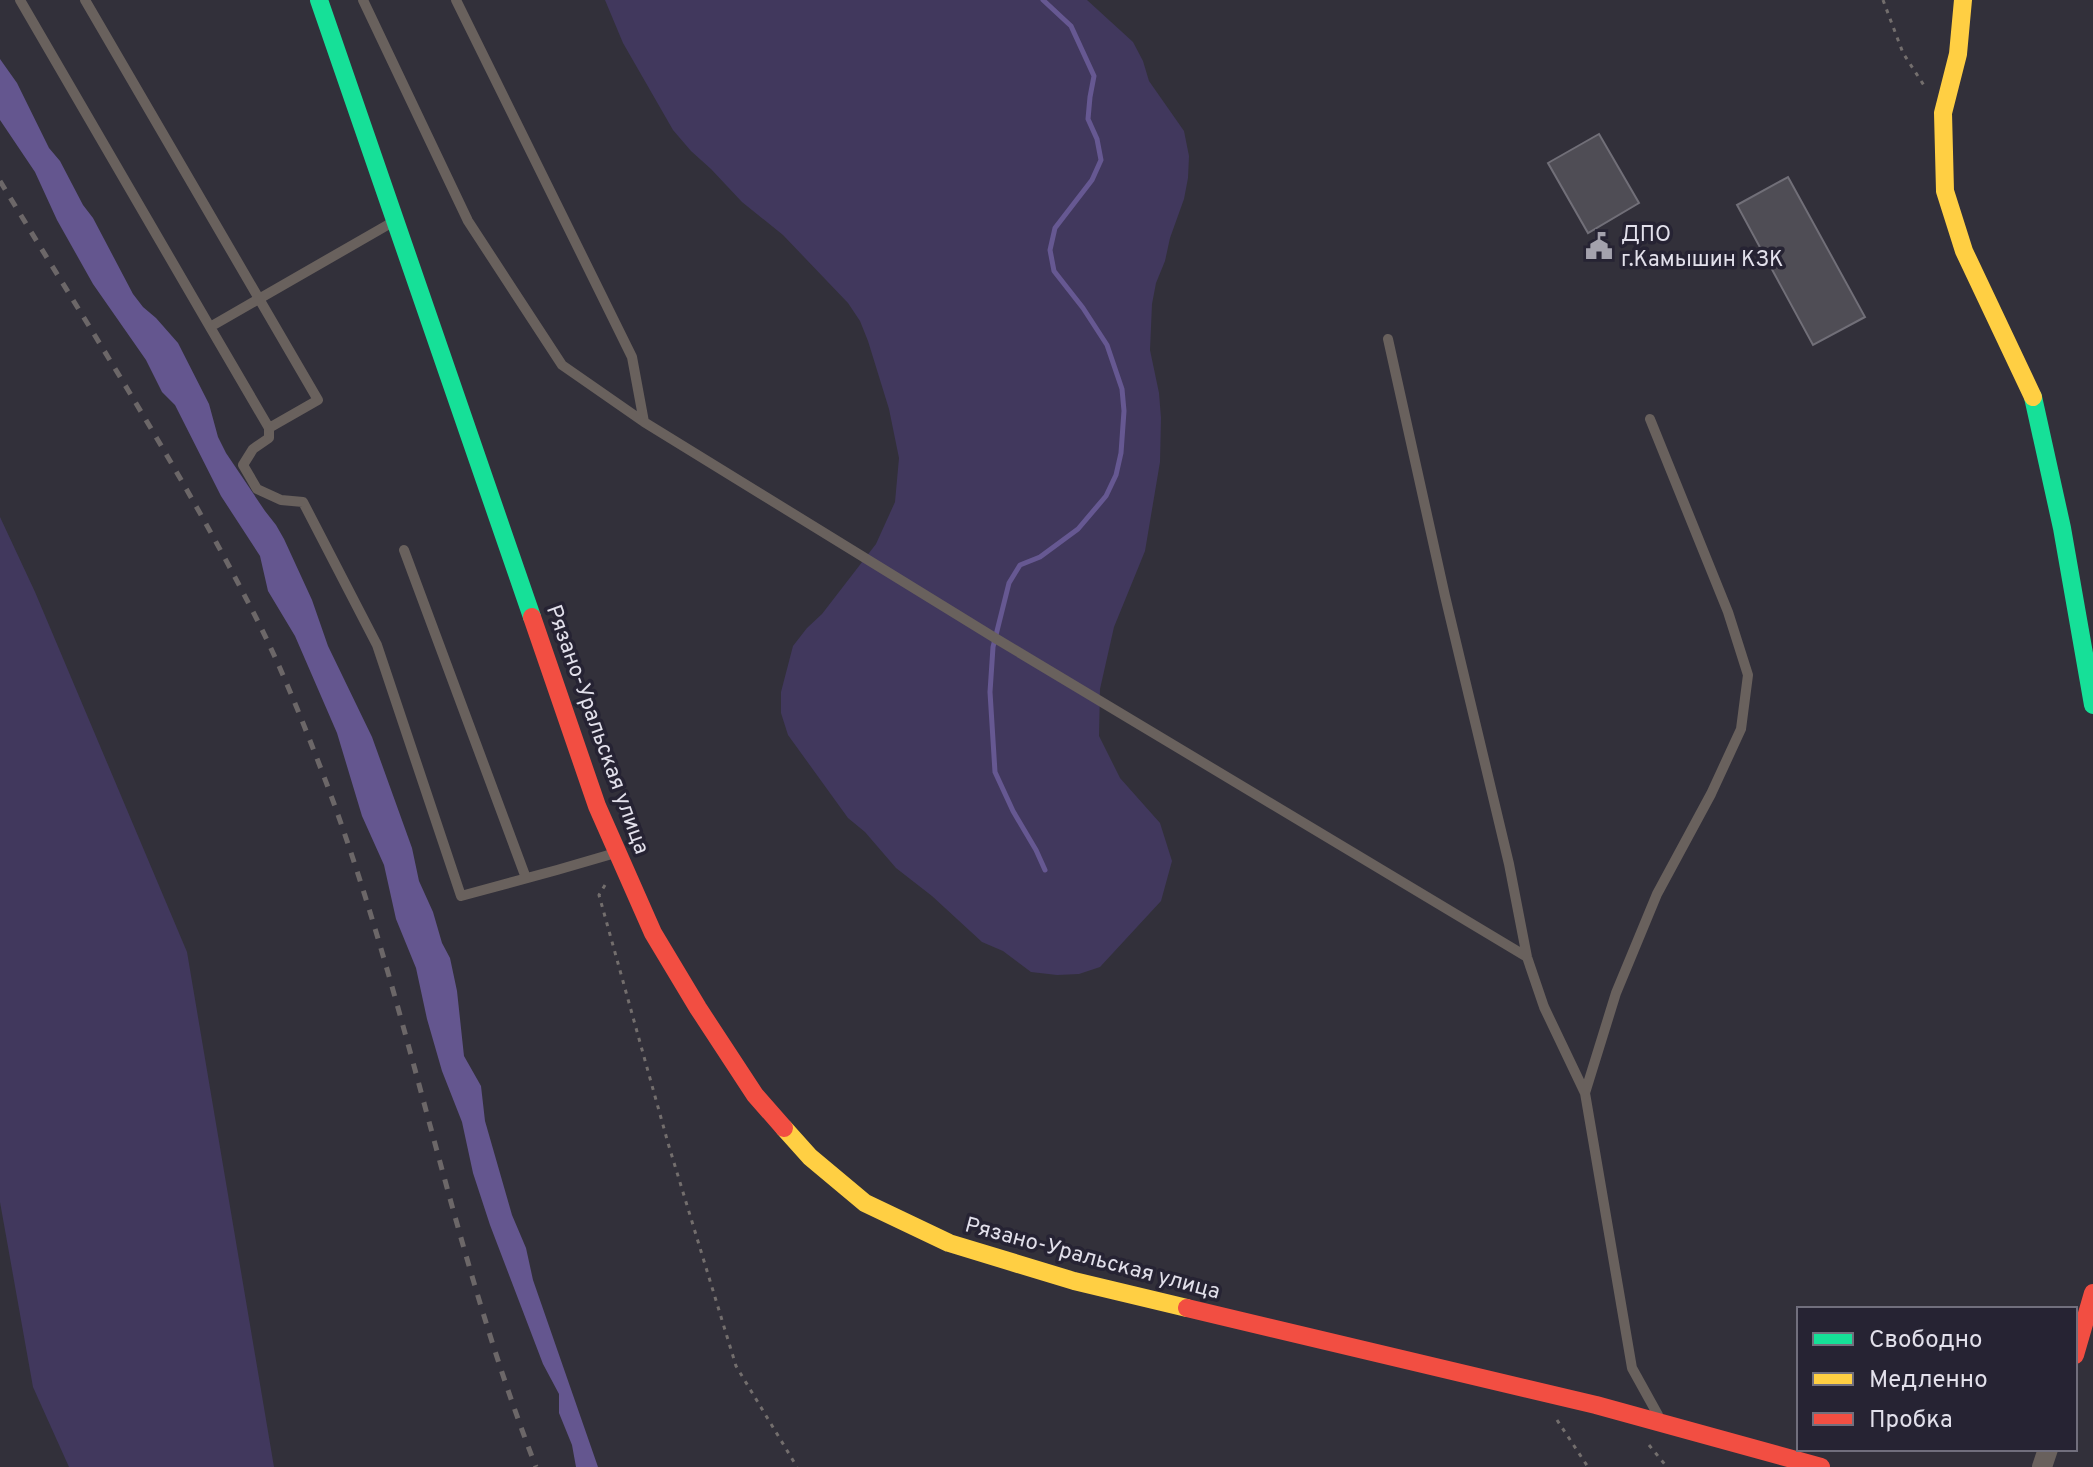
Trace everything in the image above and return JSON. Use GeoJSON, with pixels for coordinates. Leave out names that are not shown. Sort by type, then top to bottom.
{"type":"FeatureCollection","features":[{"type":"Feature","properties":{"kind":"main road","name":"Рязано-Уральская улица"},"geometry":{"type":"LineString","coordinates":[[319,0],[597,806],[653,933],[698,1008],[755,1095],[810,1157],[865,1203],[949,1243],[1074,1281],[1582,1401],[1821,1467]]}},
{"type":"Feature","properties":{"kind":"main road"},"geometry":{"type":"LineString","coordinates":[[1963,0],[1958,54],[1943,113],[1945,191],[1964,251],[2032,395],[2062,528],[2093,705]]}},
{"type":"Feature","properties":{"kind":"main road"},"geometry":{"type":"LineString","coordinates":[[2077,1348],[2093,1293]]}},
{"type":"Feature","properties":{"kind":"lane"},"geometry":{"type":"LineString","coordinates":[[20,0],[269,428],[269,438],[253,449],[243,465],[257,489],[281,500],[303,502],[377,645],[461,896],[619,855]]}},
{"type":"Feature","properties":{"kind":"lane"},"geometry":{"type":"LineString","coordinates":[[85,0],[318,400],[269,428]]}},
{"type":"Feature","properties":{"kind":"lane"},"geometry":{"type":"LineString","coordinates":[[363,0],[468,221],[562,365],[644,422],[995,638],[1527,957]]}},
{"type":"Feature","properties":{"kind":"lane"},"geometry":{"type":"LineString","coordinates":[[456,0],[632,357],[644,422]]}},
{"type":"Feature","properties":{"kind":"lane"},"geometry":{"type":"LineString","coordinates":[[210,327],[396,220]]}},
{"type":"Feature","properties":{"kind":"lane"},"geometry":{"type":"LineString","coordinates":[[1388,339],[1509,864],[1527,957],[1544,1007],[1585,1093],[1632,1368],[1663,1424]]}},
{"type":"Feature","properties":{"kind":"lane"},"geometry":{"type":"LineString","coordinates":[[1585,1093],[1616,993],[1657,894],[1711,794],[1741,729],[1748,675],[1728,612],[1650,419]]}},
{"type":"Feature","properties":{"kind":"lane"},"geometry":{"type":"LineString","coordinates":[[404,550],[526,878]]}},
{"type":"Feature","properties":{"kind":"path"},"geometry":{"type":"LineString","coordinates":[[1883,0],[1903,53],[1943,113]]}},
{"type":"Feature","properties":{"kind":"path"},"geometry":{"type":"LineString","coordinates":[[619,855],[599,895],[668,1143],[736,1366],[797,1467]]}},
{"type":"Feature","properties":{"kind":"path"},"geometry":{"type":"LineString","coordinates":[[1554,1416],[1588,1467]]}},
{"type":"Feature","properties":{"kind":"shaded area"},"geometry":{"type":"Polygon","coordinates":[[[605,0],[1087,0],[1133,42],[1149,81],[1184,131],[1189,156],[1188,178],[1152,304],[1150,350],[1159,393],[1160,462],[1145,551],[1114,627],[1100,689],[1099,736],[1120,778],[1160,823],[1172,861],[1161,901],[1100,967],[1079,974],[1031,972],[1003,951],[982,942],[896,868],[865,832],[848,818],[788,735],[781,713],[781,692],[793,646],[876,544],[895,502],[899,458],[889,409],[868,341],[848,303],[783,235],[742,202],[673,130],[623,43],[605,0]]]}},
{"type":"Feature","properties":{"kind":"shaded area"},"geometry":{"type":"Polygon","coordinates":[[[0,59],[17,83],[49,148],[93,218],[133,294],[178,343],[209,404],[226,453],[284,539],[312,600],[328,646],[372,737],[412,848],[419,881],[450,958],[464,1056],[481,1086],[485,1121],[512,1215],[526,1248],[533,1280],[598,1467],[576,1467],[572,1445],[559,1413],[559,1394],[543,1364],[473,1173],[462,1122],[442,1071],[427,1019],[416,968],[396,919],[384,865],[362,816],[337,733],[295,636],[268,591],[260,556],[221,496],[175,405],[162,392],[146,360],[93,284],[57,220],[35,172],[0,120],[0,59]]]}},
{"type":"Feature","properties":{"kind":"shaded area"},"geometry":{"type":"Polygon","coordinates":[[[0,517],[35,592],[187,952],[274,1467],[69,1467],[33,1387],[0,1202],[0,517]]]}},
{"type":"Feature","properties":{"kind":"building"},"geometry":{"type":"Polygon","coordinates":[[[1599,134],[1639,203],[1588,233],[1548,163],[1599,134]]]}},
{"type":"Feature","properties":{"kind":"building"},"geometry":{"type":"Polygon","coordinates":[[[1788,177],[1865,317],[1813,345],[1737,205],[1788,177]]]}},
{"type":"Feature","properties":{"kind":"waterway"},"geometry":{"type":"LineString","coordinates":[[1043,0],[1071,26],[1094,76],[1088,119],[1097,139],[1101,160],[1092,180],[1055,228],[1050,250],[1054,271],[1107,345],[1122,389],[1124,411],[1121,453],[1116,475],[1106,496],[1078,529],[1040,557],[1020,565],[1009,583],[993,647],[990,692],[995,772],[1045,870]]}},
{"type":"Feature","properties":{"kind":"railway"},"geometry":{"type":"LineString","coordinates":[[0,181],[191,498],[260,626],[298,710],[353,859],[478,1295],[536,1467]]}},
{"type":"Feature","properties":{"kind":"traffic: fast"},"geometry":{"type":"LineString","coordinates":[[319,0],[532,617]]}},
{"type":"Feature","properties":{"kind":"traffic: fast"},"geometry":{"type":"LineString","coordinates":[[2033,397],[2062,528],[2093,705]]}},
{"type":"Feature","properties":{"kind":"traffic: slow"},"geometry":{"type":"LineString","coordinates":[[1963,0],[1958,54],[1943,113],[1945,191],[1964,251],[2033,397]]}},
{"type":"Feature","properties":{"kind":"traffic: slow"},"geometry":{"type":"LineString","coordinates":[[784,1128],[810,1157],[865,1203],[949,1243],[1074,1281],[1187,1308]]}},
{"type":"Feature","properties":{"kind":"traffic: jam"},"geometry":{"type":"LineString","coordinates":[[532,617],[597,806],[653,933],[755,1095],[784,1128]]}},
{"type":"Feature","properties":{"kind":"traffic: jam"},"geometry":{"type":"LineString","coordinates":[[2077,1348],[2093,1293]]}},
{"type":"Feature","properties":{"kind":"traffic: jam"},"geometry":{"type":"LineString","coordinates":[[1187,1308],[1596,1405],[1821,1467]]}},
{"type":"Feature","properties":{"kind":"place","name":"ДПО г.Камышин КЗК"},"geometry":{"type":"Point","coordinates":[1599,246]}}]}
